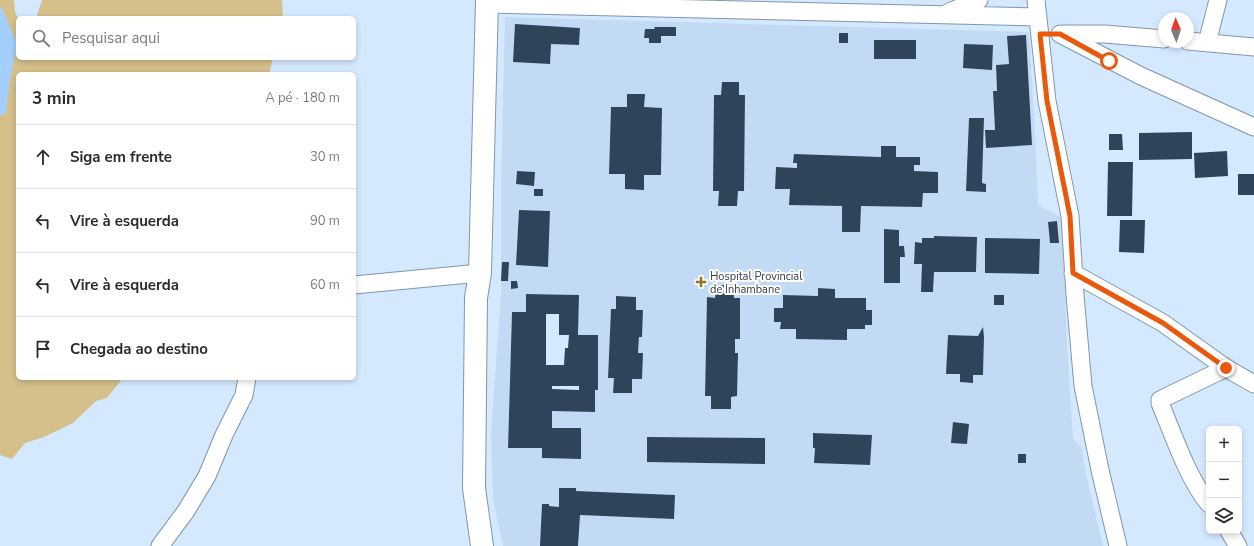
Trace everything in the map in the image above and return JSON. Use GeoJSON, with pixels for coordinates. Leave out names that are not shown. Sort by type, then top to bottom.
{"type":"FeatureCollection","features":[{"type":"Feature","properties":{"kind":"main road"},"geometry":{"type":"LineString","coordinates":[[482,546],[474,488],[476,298],[480,273],[487,2]]}},
{"type":"Feature","properties":{"kind":"street"},"geometry":{"type":"LineString","coordinates":[[943,15],[979,0]]}},
{"type":"Feature","properties":{"kind":"street"},"geometry":{"type":"LineString","coordinates":[[1036,0],[1047,101],[1070,216],[1073,273],[1083,386],[1098,463],[1118,546]]}},
{"type":"Feature","properties":{"kind":"street"},"geometry":{"type":"LineString","coordinates":[[1207,43],[1218,0]]}},
{"type":"Feature","properties":{"kind":"street"},"geometry":{"type":"LineString","coordinates":[[487,2],[943,15],[1039,26],[1060,34],[1141,76],[1254,127]]}},
{"type":"Feature","properties":{"kind":"street"},"geometry":{"type":"LineString","coordinates":[[1060,34],[1105,34],[1158,38]]}},
{"type":"Feature","properties":{"kind":"street"},"geometry":{"type":"LineString","coordinates":[[1194,42],[1254,47]]}},
{"type":"Feature","properties":{"kind":"street"},"geometry":{"type":"LineString","coordinates":[[356,285],[480,273]]}},
{"type":"Feature","properties":{"kind":"street"},"geometry":{"type":"LineString","coordinates":[[1073,273],[1163,323],[1226,368],[1254,384]]}},
{"type":"Feature","properties":{"kind":"street"},"geometry":{"type":"LineString","coordinates":[[1206,501],[1200,494],[1181,453],[1160,400],[1226,368]]}},
{"type":"Feature","properties":{"kind":"street"},"geometry":{"type":"LineString","coordinates":[[160,546],[186,511],[206,476],[244,395],[247,380]]}},
{"type":"Feature","properties":{"kind":"street"},"geometry":{"type":"LineString","coordinates":[[1231,534],[1238,546]]}},
{"type":"Feature","properties":{"kind":"shaded area"},"geometry":{"type":"Polygon","coordinates":[[[0,0],[14,0],[15,12],[17,16],[16,60],[272,60],[270,72],[16,72],[16,380],[121,380],[107,398],[96,401],[73,423],[44,437],[25,443],[12,459],[0,455],[0,0]]]}},
{"type":"Feature","properties":{"kind":"shaded area"},"geometry":{"type":"Polygon","coordinates":[[[42,0],[282,0],[283,16],[37,16],[42,0]]]}},
{"type":"Feature","properties":{"kind":"shaded area","name":"Hospital Provincial de Inhambane"},"geometry":{"type":"Polygon","coordinates":[[[505,17],[1029,32],[1038,205],[1062,218],[1067,344],[1073,439],[1082,448],[1085,470],[1103,546],[578,546],[580,515],[674,519],[675,495],[576,491],[575,488],[560,488],[559,507],[542,504],[540,546],[503,546],[493,499],[491,432],[501,294],[501,187],[505,17]],[[515,24],[513,62],[550,64],[551,44],[579,45],[580,28],[515,24]],[[655,27],[655,29],[645,29],[644,38],[676,36],[676,27],[655,27]],[[1026,35],[1007,36],[1009,64],[996,65],[997,91],[993,91],[995,130],[985,130],[986,148],[1032,145],[1026,35]],[[916,40],[874,41],[874,59],[916,59],[916,40]],[[964,44],[963,68],[992,69],[993,45],[964,44]],[[722,82],[721,95],[714,95],[719,205],[737,206],[738,191],[744,191],[745,96],[739,95],[739,82],[722,82]],[[627,94],[627,107],[611,107],[609,174],[625,174],[625,189],[643,190],[644,175],[661,175],[662,108],[644,107],[644,94],[627,94]],[[969,118],[966,191],[985,192],[986,184],[982,183],[984,118],[969,118]],[[881,146],[881,157],[794,154],[794,163],[797,163],[797,168],[776,167],[775,189],[790,189],[789,205],[842,206],[842,232],[860,232],[861,206],[922,207],[923,193],[938,193],[938,172],[914,171],[914,165],[920,157],[896,157],[896,146],[881,146]],[[517,171],[516,184],[534,185],[535,172],[517,171]],[[519,210],[516,265],[547,267],[550,211],[519,210]],[[1056,221],[1048,222],[1050,243],[1058,242],[1056,221]],[[884,230],[884,283],[900,283],[900,257],[905,257],[904,246],[899,246],[899,230],[884,230]],[[934,236],[934,238],[922,238],[922,243],[915,243],[914,264],[922,264],[922,292],[933,292],[934,272],[976,272],[977,237],[934,236]],[[985,238],[985,273],[1039,273],[1039,239],[985,238]],[[502,262],[502,281],[508,281],[508,262],[502,262]],[[716,285],[715,298],[707,298],[705,396],[711,396],[731,409],[731,397],[737,396],[738,354],[735,353],[735,339],[740,338],[740,298],[734,298],[734,285],[716,285]],[[818,288],[818,296],[783,295],[783,308],[774,308],[774,322],[781,322],[781,329],[796,329],[796,339],[846,340],[847,329],[864,329],[865,325],[872,325],[872,310],[866,310],[866,298],[835,298],[835,289],[818,288]],[[526,294],[526,312],[512,312],[508,448],[542,448],[542,458],[581,459],[581,428],[552,428],[552,411],[595,412],[595,390],[598,389],[598,336],[578,335],[579,295],[526,294]],[[994,295],[994,305],[1004,305],[1004,296],[994,295]],[[617,296],[616,309],[611,309],[608,378],[614,378],[614,393],[632,393],[632,379],[642,379],[643,353],[638,353],[639,337],[642,337],[643,310],[636,310],[636,297],[617,296]],[[983,328],[978,336],[948,335],[947,374],[960,374],[960,382],[972,383],[973,375],[983,375],[983,328]],[[953,422],[951,443],[967,444],[969,424],[953,422]],[[814,433],[813,448],[815,448],[815,463],[870,465],[871,435],[814,433]],[[648,437],[648,462],[765,464],[765,438],[648,437]]]}},
{"type":"Feature","properties":{"kind":"water"},"geometry":{"type":"Polygon","coordinates":[[[2,8],[16,42],[16,49],[10,79],[6,114],[0,115],[0,9],[2,8]]]}},
{"type":"Feature","properties":{"kind":"building"},"geometry":{"type":"Polygon","coordinates":[[[515,24],[580,28],[579,45],[551,44],[550,64],[513,62],[515,24]]]}},
{"type":"Feature","properties":{"kind":"building"},"geometry":{"type":"Polygon","coordinates":[[[654,27],[676,27],[676,36],[661,36],[661,43],[649,43],[649,38],[644,38],[645,29],[655,29],[654,27]]]}},
{"type":"Feature","properties":{"kind":"building"},"geometry":{"type":"Polygon","coordinates":[[[839,33],[848,33],[848,43],[839,43],[839,33]]]}},
{"type":"Feature","properties":{"kind":"building"},"geometry":{"type":"Polygon","coordinates":[[[1026,35],[1032,145],[986,148],[985,130],[995,130],[993,91],[997,91],[996,65],[1009,64],[1007,36],[1026,35]]]}},
{"type":"Feature","properties":{"kind":"building"},"geometry":{"type":"Polygon","coordinates":[[[874,40],[916,40],[916,59],[874,59],[874,40]]]}},
{"type":"Feature","properties":{"kind":"building"},"geometry":{"type":"Polygon","coordinates":[[[964,44],[993,45],[992,70],[963,68],[964,44]]]}},
{"type":"Feature","properties":{"kind":"building"},"geometry":{"type":"Polygon","coordinates":[[[722,82],[739,82],[739,95],[745,95],[744,191],[738,191],[737,206],[718,206],[719,191],[713,191],[714,95],[721,95],[722,82]]]}},
{"type":"Feature","properties":{"kind":"building"},"geometry":{"type":"Polygon","coordinates":[[[627,94],[645,94],[644,107],[662,108],[661,175],[644,175],[644,190],[625,189],[625,174],[609,174],[611,107],[627,107],[627,94]]]}},
{"type":"Feature","properties":{"kind":"building"},"geometry":{"type":"Polygon","coordinates":[[[969,118],[984,118],[982,183],[986,184],[986,192],[966,191],[969,118]]]}},
{"type":"Feature","properties":{"kind":"building"},"geometry":{"type":"Polygon","coordinates":[[[1192,132],[1192,159],[1139,160],[1139,133],[1192,132]]]}},
{"type":"Feature","properties":{"kind":"building"},"geometry":{"type":"Polygon","coordinates":[[[1109,134],[1122,134],[1123,150],[1109,150],[1109,134]]]}},
{"type":"Feature","properties":{"kind":"building"},"geometry":{"type":"Polygon","coordinates":[[[881,146],[896,146],[896,157],[920,157],[920,165],[914,165],[914,171],[938,172],[938,193],[923,193],[922,207],[861,206],[860,232],[842,232],[842,206],[789,205],[790,189],[775,189],[776,167],[797,168],[797,163],[793,163],[794,154],[881,157],[881,146]]]}},
{"type":"Feature","properties":{"kind":"building"},"geometry":{"type":"Polygon","coordinates":[[[1227,151],[1228,176],[1195,178],[1194,153],[1227,151]]]}},
{"type":"Feature","properties":{"kind":"building"},"geometry":{"type":"Polygon","coordinates":[[[1108,162],[1133,162],[1132,216],[1107,216],[1108,162]]]}},
{"type":"Feature","properties":{"kind":"building"},"geometry":{"type":"Polygon","coordinates":[[[517,171],[535,172],[534,186],[516,184],[517,171]]]}},
{"type":"Feature","properties":{"kind":"building"},"geometry":{"type":"Polygon","coordinates":[[[1238,174],[1254,174],[1254,195],[1238,195],[1238,174]]]}},
{"type":"Feature","properties":{"kind":"building"},"geometry":{"type":"Polygon","coordinates":[[[534,189],[543,189],[543,196],[534,196],[534,189]]]}},
{"type":"Feature","properties":{"kind":"building"},"geometry":{"type":"Polygon","coordinates":[[[519,210],[550,211],[548,267],[516,265],[519,210]]]}},
{"type":"Feature","properties":{"kind":"building"},"geometry":{"type":"Polygon","coordinates":[[[1120,220],[1145,220],[1144,253],[1119,252],[1120,220]]]}},
{"type":"Feature","properties":{"kind":"building"},"geometry":{"type":"Polygon","coordinates":[[[1057,221],[1059,243],[1050,243],[1048,222],[1057,221]]]}},
{"type":"Feature","properties":{"kind":"building"},"geometry":{"type":"Polygon","coordinates":[[[884,229],[899,230],[899,246],[904,246],[905,257],[900,257],[900,283],[884,283],[884,229]]]}},
{"type":"Feature","properties":{"kind":"building"},"geometry":{"type":"Polygon","coordinates":[[[934,236],[977,237],[976,272],[934,272],[933,292],[921,292],[922,264],[914,264],[915,242],[922,243],[922,238],[934,238],[934,236]]]}},
{"type":"Feature","properties":{"kind":"building"},"geometry":{"type":"Polygon","coordinates":[[[985,238],[1040,239],[1039,274],[985,273],[985,238]]]}},
{"type":"Feature","properties":{"kind":"building"},"geometry":{"type":"Polygon","coordinates":[[[502,262],[509,262],[508,281],[501,281],[502,262]]]}},
{"type":"Feature","properties":{"kind":"building"},"geometry":{"type":"Polygon","coordinates":[[[511,281],[517,281],[518,288],[511,289],[511,281]]]}},
{"type":"Feature","properties":{"kind":"building"},"geometry":{"type":"Polygon","coordinates":[[[716,285],[734,285],[734,298],[740,298],[740,339],[735,339],[735,353],[738,353],[737,396],[731,397],[731,409],[711,409],[711,396],[705,396],[707,297],[715,298],[716,285]]]}},
{"type":"Feature","properties":{"kind":"building"},"geometry":{"type":"Polygon","coordinates":[[[818,288],[835,289],[835,298],[866,298],[866,310],[872,310],[872,325],[865,325],[865,329],[847,329],[847,340],[796,339],[796,329],[780,329],[781,322],[774,322],[774,308],[783,308],[783,295],[818,296],[818,288]]]}},
{"type":"Feature","properties":{"kind":"building"},"geometry":{"type":"Polygon","coordinates":[[[526,294],[579,295],[578,335],[598,335],[598,390],[595,390],[595,412],[552,411],[552,428],[581,428],[581,459],[542,458],[542,448],[508,448],[512,312],[526,312],[526,294]],[[546,314],[546,365],[564,365],[565,348],[568,348],[569,335],[559,335],[559,314],[546,314]],[[552,386],[552,389],[579,390],[579,386],[552,386]]]}},
{"type":"Feature","properties":{"kind":"building"},"geometry":{"type":"Polygon","coordinates":[[[994,295],[1004,295],[1004,305],[994,305],[994,295]]]}},
{"type":"Feature","properties":{"kind":"building"},"geometry":{"type":"Polygon","coordinates":[[[616,296],[636,297],[636,310],[643,310],[642,337],[639,337],[638,353],[643,353],[642,379],[632,379],[632,393],[613,393],[614,378],[608,378],[611,309],[616,309],[616,296]]]}},
{"type":"Feature","properties":{"kind":"building"},"geometry":{"type":"Polygon","coordinates":[[[983,327],[983,375],[973,375],[973,383],[960,382],[960,374],[946,374],[948,335],[978,336],[983,327]]]}},
{"type":"Feature","properties":{"kind":"building"},"geometry":{"type":"Polygon","coordinates":[[[953,422],[969,424],[967,444],[951,443],[953,422]]]}},
{"type":"Feature","properties":{"kind":"building"},"geometry":{"type":"Polygon","coordinates":[[[813,433],[872,435],[870,465],[814,463],[815,448],[813,448],[813,433]]]}},
{"type":"Feature","properties":{"kind":"building"},"geometry":{"type":"Polygon","coordinates":[[[647,437],[765,438],[765,464],[647,462],[647,437]]]}},
{"type":"Feature","properties":{"kind":"building"},"geometry":{"type":"Polygon","coordinates":[[[1018,454],[1026,454],[1026,463],[1018,463],[1018,454]]]}},
{"type":"Feature","properties":{"kind":"building"},"geometry":{"type":"Polygon","coordinates":[[[559,488],[576,488],[576,491],[675,495],[674,519],[580,515],[578,546],[540,546],[542,504],[549,504],[549,506],[559,507],[559,488]]]}},
{"type":"Feature","properties":{"kind":"place","name":"Hospital Provincial de Inhambane"},"geometry":{"type":"Point","coordinates":[701,282]}},
{"type":"Feature","properties":{"kind":"route"},"geometry":{"type":"LineString","coordinates":[[1109,61],[1060,34],[1040,34],[1047,101],[1070,216],[1073,273],[1163,323],[1226,368]]}}]}
